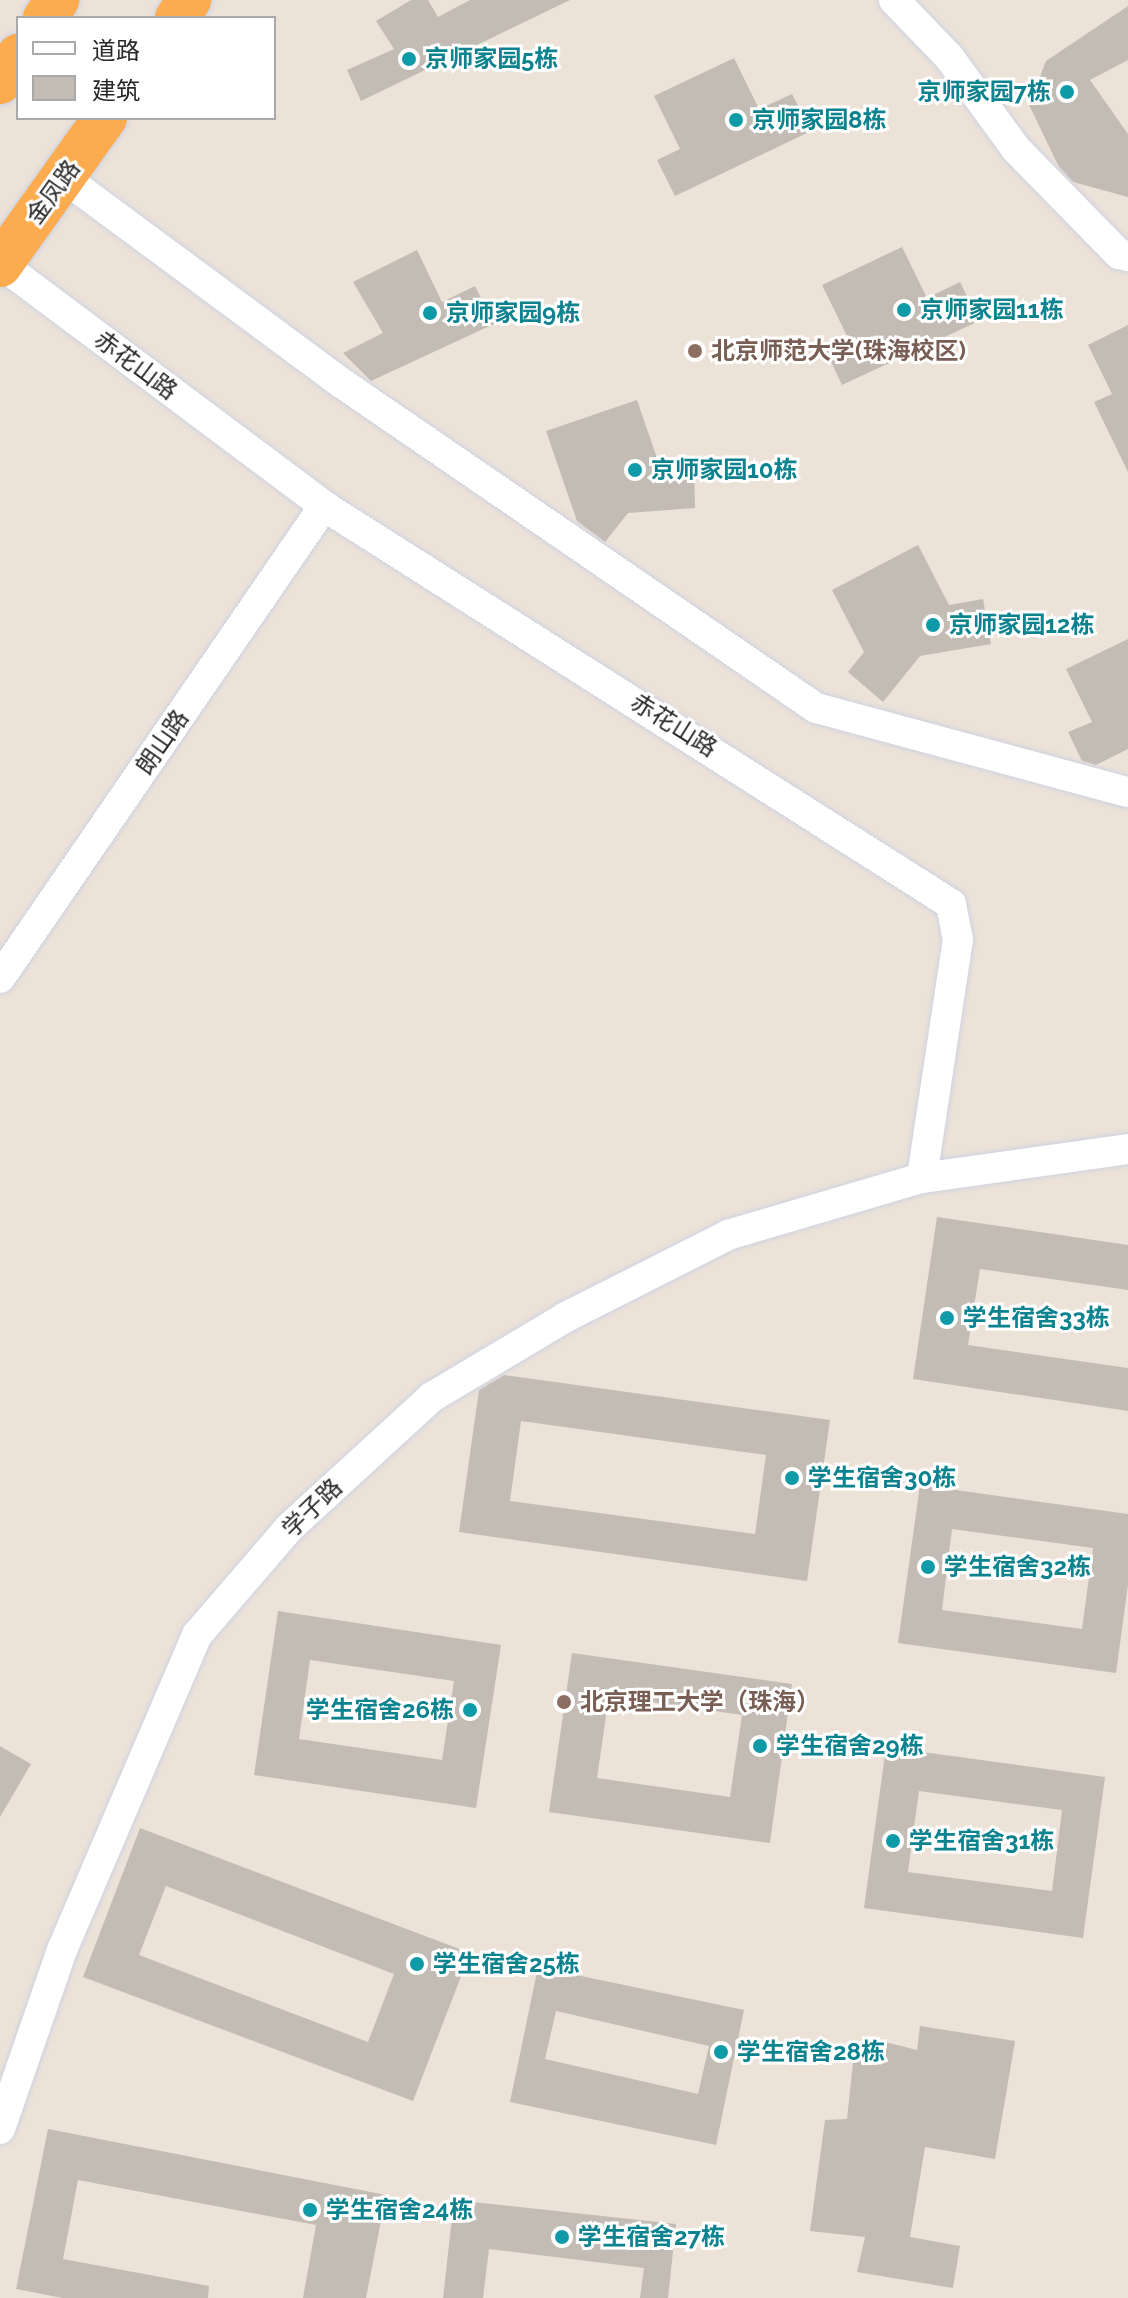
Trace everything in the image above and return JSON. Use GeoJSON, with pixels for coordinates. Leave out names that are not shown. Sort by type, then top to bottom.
{"type":"FeatureCollection","features":[{"type":"Feature","properties":{"kind":"highway"},"geometry":{"type":"LineString","coordinates":[[0,82],[16,59]]}},
{"type":"Feature","properties":{"kind":"highway","name":"金凤路"},"geometry":{"type":"LineString","coordinates":[[0,265],[104,120]]}},
{"type":"Feature","properties":{"kind":"street"},"geometry":{"type":"LineString","coordinates":[[894,0],[949,57],[1016,149],[1119,254],[1128,256]]}},
{"type":"Feature","properties":{"kind":"street"},"geometry":{"type":"LineString","coordinates":[[63,177],[343,384],[816,708],[1128,792]]}},
{"type":"Feature","properties":{"kind":"street","name":"赤花山路"},"geometry":{"type":"LineString","coordinates":[[0,265],[324,506],[951,904],[958,939],[922,1178]]}},
{"type":"Feature","properties":{"kind":"street","name":"朗山路"},"geometry":{"type":"LineString","coordinates":[[0,978],[324,506]]}},
{"type":"Feature","properties":{"kind":"street"},"geometry":{"type":"LineString","coordinates":[[922,1178],[1128,1149]]}},
{"type":"Feature","properties":{"kind":"street","name":"学子路"},"geometry":{"type":"LineString","coordinates":[[0,2129],[62,1950],[197,1635],[289,1528],[432,1397],[566,1317],[728,1235],[922,1178]]}},
{"type":"Feature","properties":{"kind":"building","name":"京师家园5栋"},"geometry":{"type":"Polygon","coordinates":[[[411,0],[428,0],[438,17],[470,0],[570,0],[361,101],[347,70],[394,49],[376,21],[411,0]]]}},
{"type":"Feature","properties":{"kind":"building","name":"京师家园7栋"},"geometry":{"type":"Polygon","coordinates":[[[1128,6],[1128,60],[1090,80],[1128,134],[1128,197],[1073,182],[1059,167],[1029,105],[1046,61],[1128,6]]]}},
{"type":"Feature","properties":{"kind":"building","name":"京师家园8栋"},"geometry":{"type":"Polygon","coordinates":[[[734,58],[759,109],[792,94],[811,131],[675,196],[657,160],[680,149],[654,96],[734,58]]]}},
{"type":"Feature","properties":{"kind":"building","name":"京师家园11栋"},"geometry":{"type":"Polygon","coordinates":[[[902,247],[927,298],[960,282],[979,321],[842,385],[825,349],[848,338],[822,285],[902,247]]]}},
{"type":"Feature","properties":{"kind":"building","name":"京师家园9栋"},"geometry":{"type":"Polygon","coordinates":[[[417,250],[442,302],[475,286],[494,324],[371,381],[343,353],[383,333],[353,282],[417,250]]]}},
{"type":"Feature","properties":{"kind":"building"},"geometry":{"type":"Polygon","coordinates":[[[1128,325],[1128,472],[1094,402],[1112,394],[1088,345],[1128,325]]]}},
{"type":"Feature","properties":{"kind":"building","name":"京师家园10栋"},"geometry":{"type":"Polygon","coordinates":[[[637,400],[659,464],[694,463],[695,508],[628,513],[605,542],[577,521],[546,431],[637,400]]]}},
{"type":"Feature","properties":{"kind":"building","name":"京师家园12栋"},"geometry":{"type":"Polygon","coordinates":[[[918,545],[949,605],[983,599],[991,644],[920,656],[883,702],[848,672],[864,652],[832,590],[918,545]]]}},
{"type":"Feature","properties":{"kind":"building"},"geometry":{"type":"Polygon","coordinates":[[[1128,639],[1128,749],[1096,765],[1082,761],[1068,732],[1092,722],[1066,669],[1128,639]]]}},
{"type":"Feature","properties":{"kind":"building","name":"学生宿舍33栋"},"geometry":{"type":"Polygon","coordinates":[[[937,1217],[1128,1245],[1128,1290],[980,1269],[968,1345],[1128,1368],[1128,1411],[913,1379],[937,1217]]]}},
{"type":"Feature","properties":{"kind":"building","name":"学生宿舍30栋"},"geometry":{"type":"Polygon","coordinates":[[[504,1375],[830,1420],[807,1581],[459,1532],[479,1390],[504,1375]],[[521,1421],[510,1501],[755,1534],[766,1455],[521,1421]]]}},
{"type":"Feature","properties":{"kind":"building","name":"学生宿舍32栋"},"geometry":{"type":"Polygon","coordinates":[[[920,1485],[1128,1514],[1128,1585],[1116,1673],[898,1643],[920,1485]],[[952,1529],[942,1610],[1082,1629],[1093,1548],[952,1529]]]}},
{"type":"Feature","properties":{"kind":"building","name":"学生宿舍26栋"},"geometry":{"type":"Polygon","coordinates":[[[278,1611],[501,1645],[476,1808],[254,1775],[278,1611]],[[310,1660],[299,1739],[442,1760],[454,1681],[310,1660]]]}},
{"type":"Feature","properties":{"kind":"building","name":"学生宿舍29栋"},"geometry":{"type":"Polygon","coordinates":[[[572,1653],[792,1684],[770,1843],[549,1812],[572,1653]],[[609,1696],[597,1778],[730,1797],[742,1715],[609,1696]]]}},
{"type":"Feature","properties":{"kind":"building"},"geometry":{"type":"Polygon","coordinates":[[[0,1746],[31,1764],[0,1817],[0,1746]]]}},
{"type":"Feature","properties":{"kind":"building","name":"学生宿舍31栋"},"geometry":{"type":"Polygon","coordinates":[[[886,1747],[1105,1777],[1083,1938],[864,1908],[886,1747]],[[919,1791],[908,1872],[1052,1891],[1062,1810],[919,1791]]]}},
{"type":"Feature","properties":{"kind":"building","name":"学生宿舍25栋"},"geometry":{"type":"Polygon","coordinates":[[[140,1828],[470,1953],[413,2101],[83,1977],[140,1828]],[[166,1886],[139,1955],[368,2042],[394,1974],[166,1886]]]}},
{"type":"Feature","properties":{"kind":"building","name":"学生宿舍28栋"},"geometry":{"type":"Polygon","coordinates":[[[538,1967],[744,2010],[716,2145],[510,2102],[538,1967]],[[556,2011],[545,2059],[698,2094],[709,2046],[556,2011]]]}},
{"type":"Feature","properties":{"kind":"building"},"geometry":{"type":"Polygon","coordinates":[[[920,2026],[1015,2041],[995,2159],[925,2147],[910,2237],[960,2246],[953,2288],[857,2272],[865,2237],[810,2231],[825,2120],[847,2119],[854,2053],[877,2040],[917,2050],[920,2026]]]}},
{"type":"Feature","properties":{"kind":"building","name":"学生宿舍24栋"},"geometry":{"type":"Polygon","coordinates":[[[48,2129],[386,2195],[366,2298],[303,2298],[316,2225],[78,2180],[63,2259],[209,2286],[208,2298],[63,2298],[16,2289],[48,2129]]]}},
{"type":"Feature","properties":{"kind":"building","name":"学生宿舍27栋"},"geometry":{"type":"Polygon","coordinates":[[[454,2200],[676,2224],[668,2298],[640,2298],[644,2268],[489,2249],[483,2298],[443,2298],[454,2200]]]}},
{"type":"Feature","properties":{"kind":"place","name":"京师家园5栋"},"geometry":{"type":"Point","coordinates":[409,59]}},
{"type":"Feature","properties":{"kind":"place","name":"京师家园7栋"},"geometry":{"type":"Point","coordinates":[1067,92]}},
{"type":"Feature","properties":{"kind":"place","name":"京师家园8栋"},"geometry":{"type":"Point","coordinates":[736,120]}},
{"type":"Feature","properties":{"kind":"place","name":"京师家园11栋"},"geometry":{"type":"Point","coordinates":[904,310]}},
{"type":"Feature","properties":{"kind":"place","name":"京师家园9栋"},"geometry":{"type":"Point","coordinates":[430,313]}},
{"type":"Feature","properties":{"kind":"place","name":"北京师范大学(珠海校区)"},"geometry":{"type":"Point","coordinates":[695,351]}},
{"type":"Feature","properties":{"kind":"place","name":"京师家园10栋"},"geometry":{"type":"Point","coordinates":[635,470]}},
{"type":"Feature","properties":{"kind":"place","name":"京师家园12栋"},"geometry":{"type":"Point","coordinates":[933,625]}},
{"type":"Feature","properties":{"kind":"place","name":"学生宿舍33栋"},"geometry":{"type":"Point","coordinates":[947,1318]}},
{"type":"Feature","properties":{"kind":"place","name":"学生宿舍30栋"},"geometry":{"type":"Point","coordinates":[792,1478]}},
{"type":"Feature","properties":{"kind":"place","name":"学生宿舍32栋"},"geometry":{"type":"Point","coordinates":[928,1567]}},
{"type":"Feature","properties":{"kind":"place","name":"北京理工大学（珠海）"},"geometry":{"type":"Point","coordinates":[564,1702]}},
{"type":"Feature","properties":{"kind":"place","name":"学生宿舍26栋"},"geometry":{"type":"Point","coordinates":[470,1710]}},
{"type":"Feature","properties":{"kind":"place","name":"学生宿舍29栋"},"geometry":{"type":"Point","coordinates":[760,1746]}},
{"type":"Feature","properties":{"kind":"place","name":"学生宿舍31栋"},"geometry":{"type":"Point","coordinates":[893,1841]}},
{"type":"Feature","properties":{"kind":"place","name":"学生宿舍25栋"},"geometry":{"type":"Point","coordinates":[417,1964]}},
{"type":"Feature","properties":{"kind":"place","name":"学生宿舍28栋"},"geometry":{"type":"Point","coordinates":[721,2052]}},
{"type":"Feature","properties":{"kind":"place","name":"学生宿舍24栋"},"geometry":{"type":"Point","coordinates":[310,2210]}},
{"type":"Feature","properties":{"kind":"place","name":"学生宿舍27栋"},"geometry":{"type":"Point","coordinates":[562,2237]}}]}
